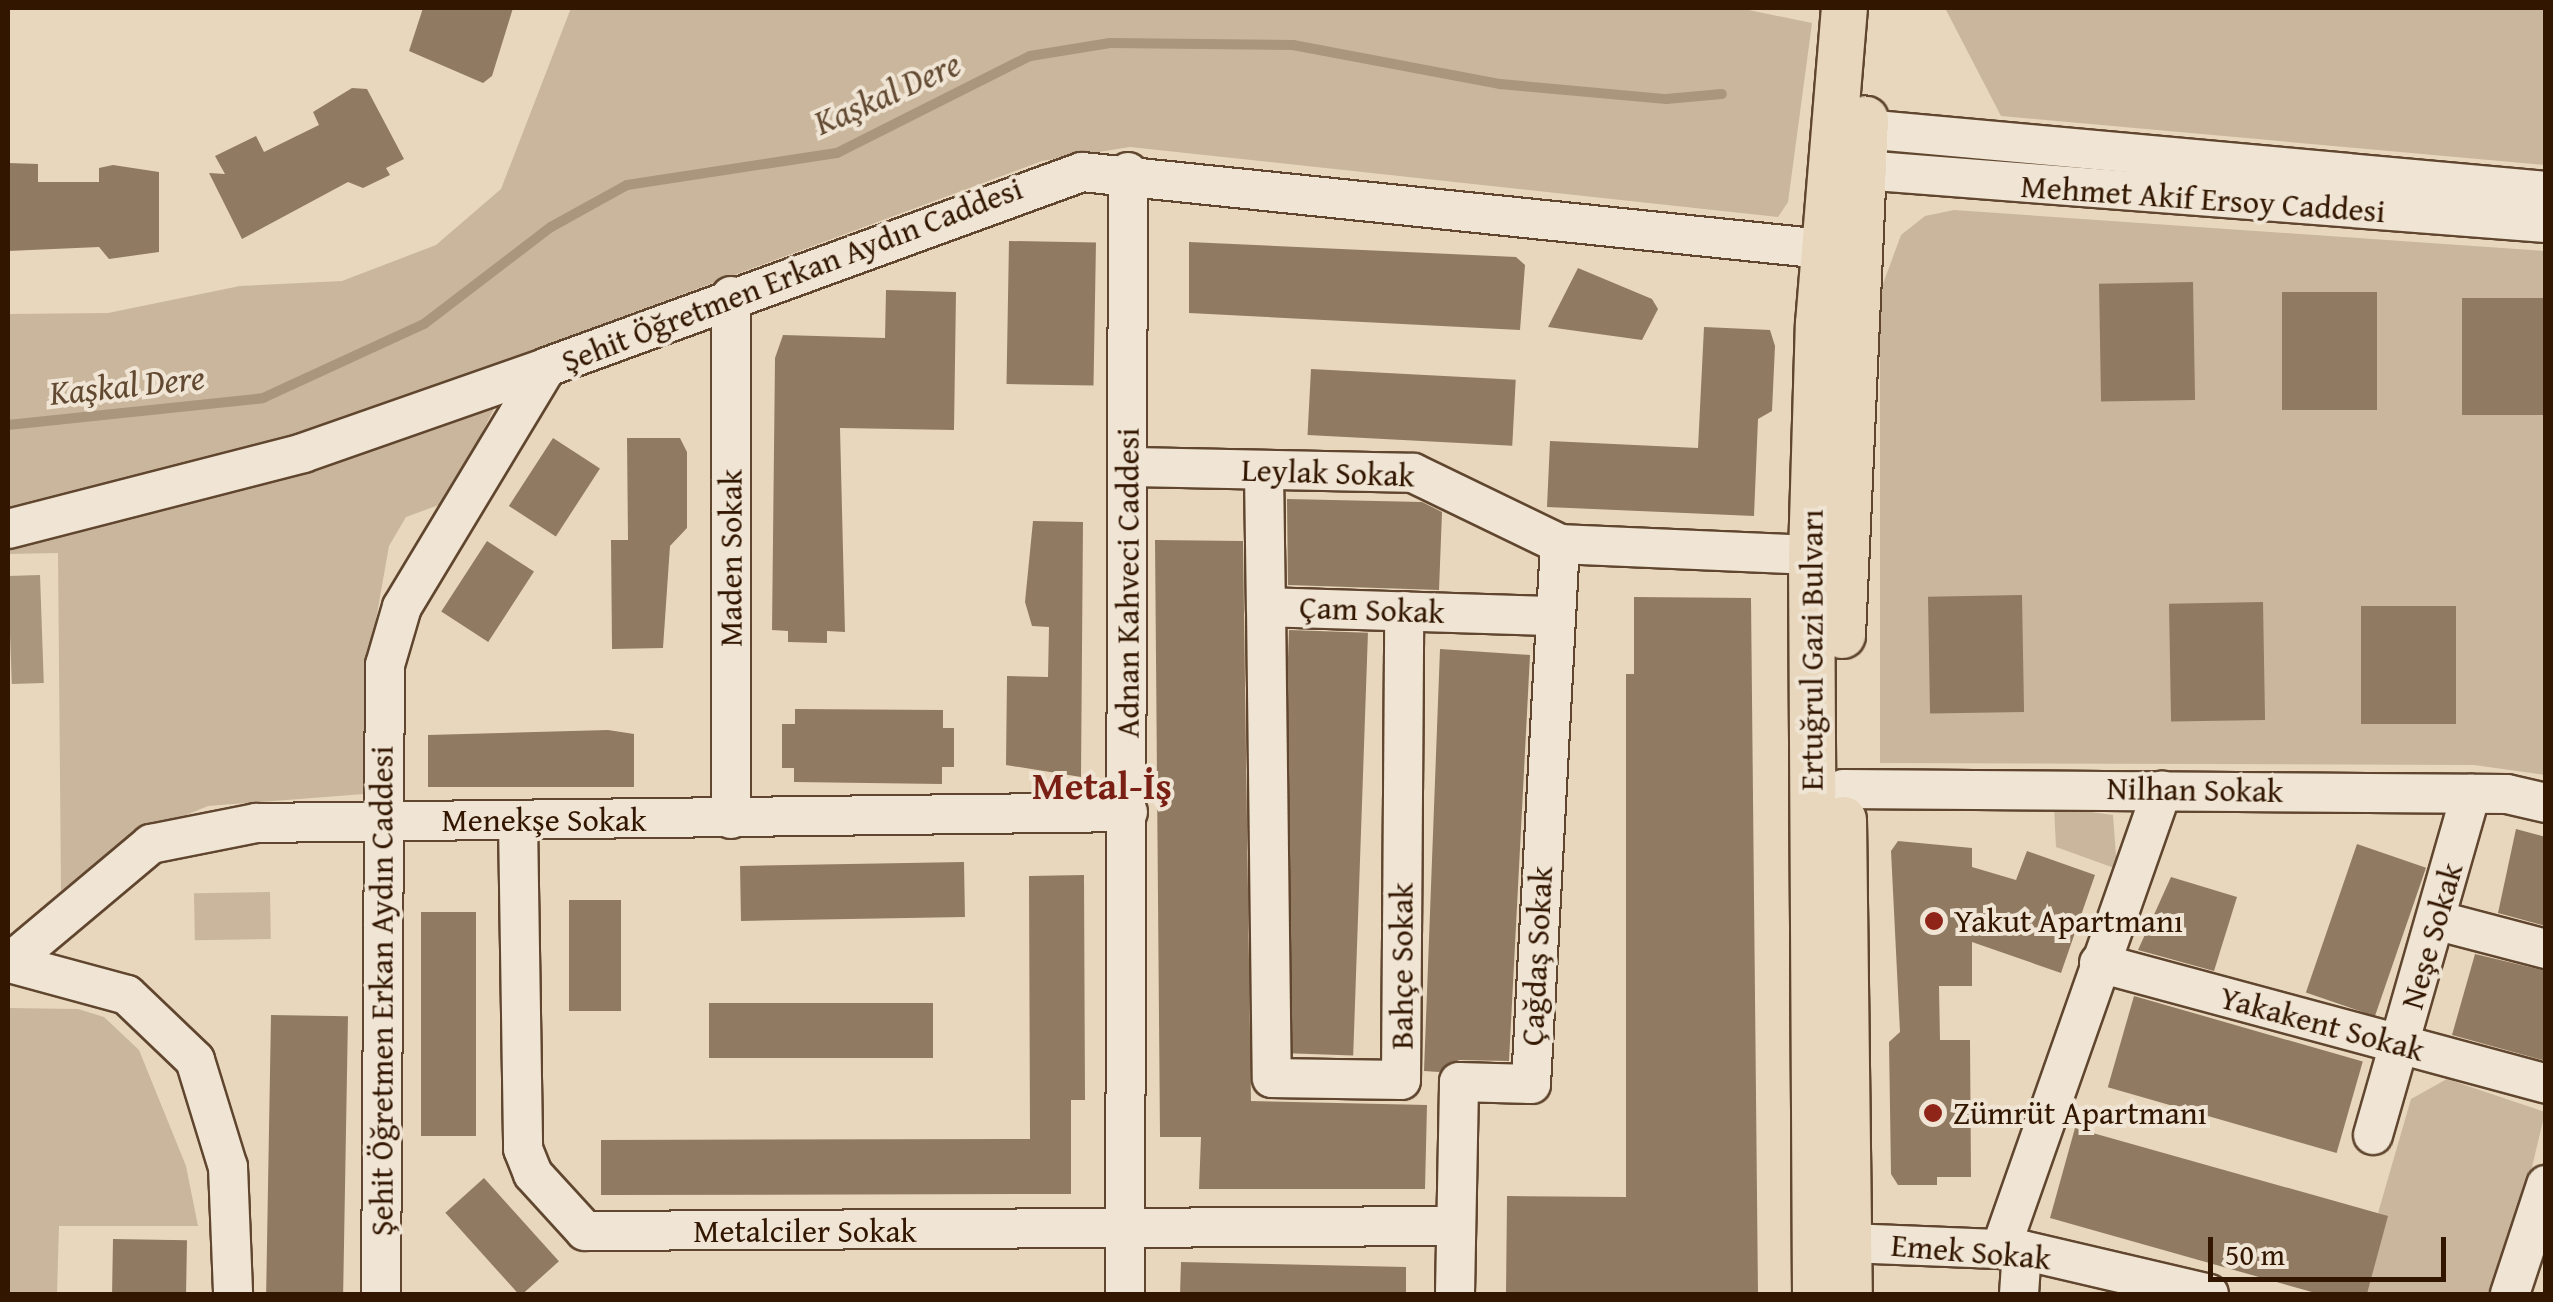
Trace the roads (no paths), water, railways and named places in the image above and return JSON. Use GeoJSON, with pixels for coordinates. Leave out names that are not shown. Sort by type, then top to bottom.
{"type":"FeatureCollection","features":[{"type":"Feature","properties":{"kind":"main road","name":"Ertuğrul Gazi Bulvarı"},"geometry":{"type":"LineString","coordinates":[[1849,1294],[1844,464],[1863,150],[1862,14]]}},
{"type":"Feature","properties":{"kind":"main road","name":"Ertuğrul Gazi Bulvarı"},"geometry":{"type":"LineString","coordinates":[[1815,1294],[1811,555],[1823,249],[1862,14]]}},
{"type":"Feature","properties":{"kind":"street","name":"Mehmet Akif Ersoy Caddesi"},"geometry":{"type":"LineString","coordinates":[[1863,150],[2546,191]]}},
{"type":"Feature","properties":{"kind":"street","name":"Mehmet Akif Ersoy Caddesi"},"geometry":{"type":"LineString","coordinates":[[1863,150],[2546,223]]}},
{"type":"Feature","properties":{"kind":"street","name":"Şehit Öğretmen Erkan Aydın Caddesi"},"geometry":{"type":"LineString","coordinates":[[382,1294],[383,821],[391,635],[547,367],[1053,176],[1128,172],[1823,249]]}},
{"type":"Feature","properties":{"kind":"street","name":"Adnan Kahveci Caddesi"},"geometry":{"type":"LineString","coordinates":[[1125,1294],[1128,172]]}},
{"type":"Feature","properties":{"kind":"street","name":"Maden Sokak"},"geometry":{"type":"LineString","coordinates":[[731,296],[731,819]]}},
{"type":"Feature","properties":{"kind":"street"},"geometry":{"type":"LineString","coordinates":[[8,529],[303,454],[547,367]]}},
{"type":"Feature","properties":{"kind":"street","name":"Leylak Sokak"},"geometry":{"type":"LineString","coordinates":[[1128,467],[1432,477],[1560,544],[1811,555]]}},
{"type":"Feature","properties":{"kind":"street","name":"Çam Sokak"},"geometry":{"type":"LineString","coordinates":[[1264,471],[1266,607],[1554,616]]}},
{"type":"Feature","properties":{"kind":"street","name":"Çağdaş Sokak"},"geometry":{"type":"LineString","coordinates":[[1459,1082],[1531,1084],[1560,544]]}},
{"type":"Feature","properties":{"kind":"street","name":"Bahçe Sokak"},"geometry":{"type":"LineString","coordinates":[[1266,607],[1272,1078],[1401,1080],[1404,611]]}},
{"type":"Feature","properties":{"kind":"street","name":"Nilhan Sokak"},"geometry":{"type":"LineString","coordinates":[[1843,789],[2471,794],[2546,804]]}},
{"type":"Feature","properties":{"kind":"street"},"geometry":{"type":"LineString","coordinates":[[2020,1294],[2011,1249],[2099,963],[2162,790]]}},
{"type":"Feature","properties":{"kind":"street","name":"Neşe Sokak"},"geometry":{"type":"LineString","coordinates":[[2374,1135],[2439,921],[2471,794]]}},
{"type":"Feature","properties":{"kind":"street","name":"Menekşe Sokak"},"geometry":{"type":"LineString","coordinates":[[10,964],[151,844],[256,824],[1128,812]]}},
{"type":"Feature","properties":{"kind":"street","name":"Metalciler Sokak"},"geometry":{"type":"LineString","coordinates":[[518,822],[523,1149],[533,1174],[585,1230],[1456,1226]]}},
{"type":"Feature","properties":{"kind":"street"},"geometry":{"type":"LineString","coordinates":[[2439,921],[2546,949]]}},
{"type":"Feature","properties":{"kind":"street","name":"Yakakent Sokak"},"geometry":{"type":"LineString","coordinates":[[2099,963],[2546,1084]]}},
{"type":"Feature","properties":{"kind":"street"},"geometry":{"type":"LineString","coordinates":[[10,964],[127,995],[195,1060],[228,1167],[233,1294]]}},
{"type":"Feature","properties":{"kind":"street"},"geometry":{"type":"LineString","coordinates":[[1401,1080],[1459,1082],[1456,1294]]}},
{"type":"Feature","properties":{"kind":"street"},"geometry":{"type":"LineString","coordinates":[[2510,1294],[2538,1233],[2546,1185]]}},
{"type":"Feature","properties":{"kind":"street","name":"Emek Sokak"},"geometry":{"type":"LineString","coordinates":[[1848,1243],[2011,1249],[2162,1289],[2210,1294]]}},
{"type":"Feature","properties":{"kind":"waterway","name":"Kaşkal Dere"},"geometry":{"type":"LineString","coordinates":[[8,425],[263,398],[424,324],[551,227],[627,185],[837,153],[1030,56],[1110,43],[1293,45],[1500,84],[1666,99],[1722,94]]}},
{"type":"Feature","properties":{"kind":"place","name":"Yakut Apartmanı"},"geometry":{"type":"Point","coordinates":[1934,921]}},
{"type":"Feature","properties":{"kind":"place","name":"Zümrüt Apartmanı"},"geometry":{"type":"Point","coordinates":[1933,1113]}},
{"type":"Feature","properties":{"kind":"district","name":"Metal-İş"},"geometry":{"type":"Point","coordinates":[1102,786]}}]}
